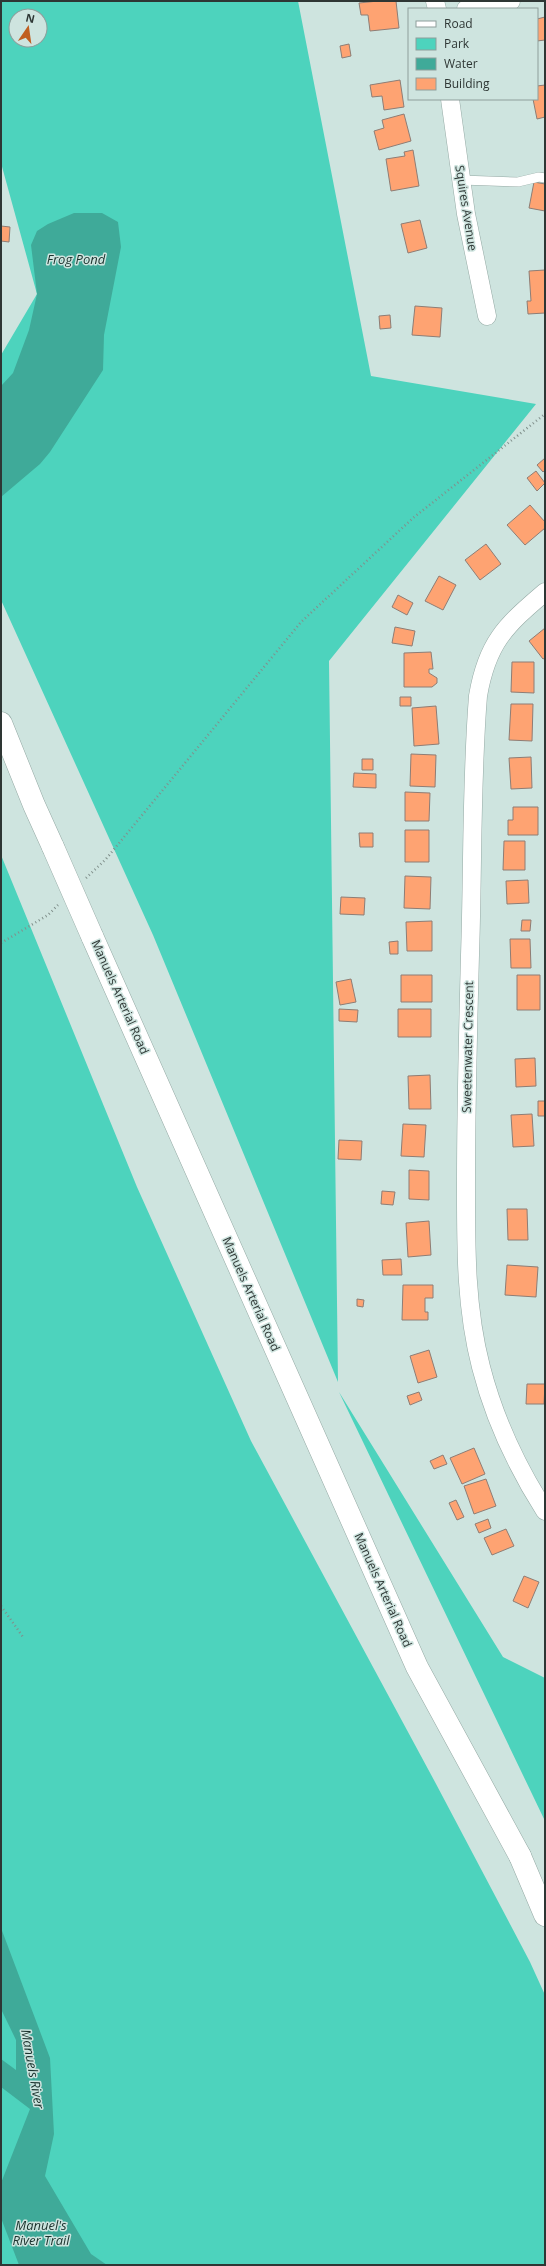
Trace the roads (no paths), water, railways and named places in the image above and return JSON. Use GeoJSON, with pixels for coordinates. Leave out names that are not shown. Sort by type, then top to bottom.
{"type":"FeatureCollection","features":[{"type":"Feature","properties":{"kind":"main road","name":"Manuels Arterial Road"},"geometry":{"type":"LineString","coordinates":[[1,723],[34,805],[417,1667],[520,1856]]}},
{"type":"Feature","properties":{"kind":"main road"},"geometry":{"type":"LineString","coordinates":[[520,1856],[545,1901]]}},
{"type":"Feature","properties":{"kind":"main road"},"geometry":{"type":"LineString","coordinates":[[520,1856],[545,1914]]}},
{"type":"Feature","properties":{"kind":"street"},"geometry":{"type":"LineString","coordinates":[[472,8],[511,1]]}},
{"type":"Feature","properties":{"kind":"street","name":"Squires Avenue"},"geometry":{"type":"LineString","coordinates":[[450,100],[467,221],[487,316]]}},
{"type":"Feature","properties":{"kind":"street","name":"Sweetenwater Crescent"},"geometry":{"type":"LineString","coordinates":[[545,592],[514,619],[494,644],[486,659],[478,696],[466,1069],[466,1213],[467,1281],[473,1332],[481,1368],[493,1405],[521,1470],[545,1511]]}},
{"type":"Feature","properties":{"kind":"lane"},"geometry":{"type":"LineString","coordinates":[[461,180],[518,182],[539,177],[545,178]]}},
{"type":"Feature","properties":{"kind":"water","name":"Frog Pond"},"geometry":{"type":"Polygon","coordinates":[[[74,213],[102,213],[118,222],[121,247],[104,335],[103,370],[50,452],[40,464],[1,497],[1,386],[13,373],[29,330],[37,294],[31,245],[37,231],[48,224],[74,213]]]}},
{"type":"Feature","properties":{"kind":"water","name":"Manuel's River Trail"},"geometry":{"type":"Polygon","coordinates":[[[1,1928],[50,2058],[54,2134],[45,2176],[91,2254],[107,2265],[19,2265],[1,2218],[1,2183],[30,2109],[1,2087],[1,2059],[16,2070],[16,2040],[1,2009],[1,1928]]]}},
{"type":"Feature","properties":{"kind":"water label","name":"Manuels River"},"geometry":{"type":"Point","coordinates":[33,2069]}}]}
